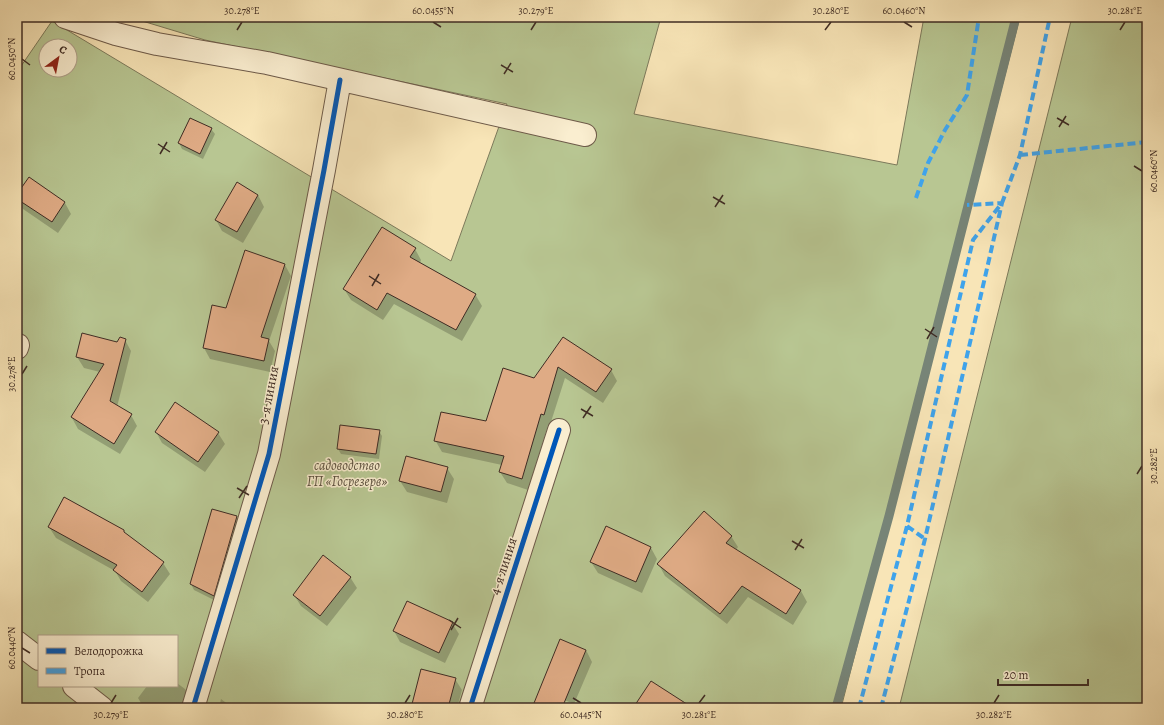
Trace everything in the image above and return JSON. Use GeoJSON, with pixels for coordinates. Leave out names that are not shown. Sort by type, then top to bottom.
{"type":"FeatureCollection","features":[{"type":"Feature","properties":{"kind":"street"},"geometry":{"type":"LineString","coordinates":[[65,17],[116,34],[157,44],[267,63],[585,135]]}},
{"type":"Feature","properties":{"kind":"street","name":"3-я линия"},"geometry":{"type":"LineString","coordinates":[[193,708],[269,454],[340,80]]}},
{"type":"Feature","properties":{"kind":"street","name":"4-я линия"},"geometry":{"type":"LineString","coordinates":[[470,708],[559,430]]}},
{"type":"Feature","properties":{"kind":"street"},"geometry":{"type":"LineString","coordinates":[[17,642],[38,658]]}},
{"type":"Feature","properties":{"kind":"street"},"geometry":{"type":"LineString","coordinates":[[75,687],[102,708]]}},
{"type":"Feature","properties":{"kind":"green space","name":"садоводство ГП «Госрезерв»"},"geometry":{"type":"Polygon","coordinates":[[[129,17],[661,17],[634,114],[897,165],[924,17],[1020,17],[841,708],[17,708],[17,72],[38,41],[38,78],[78,78],[78,38],[40,38],[52,21],[451,261],[507,104],[205,40],[129,17]]]}},
{"type":"Feature","properties":{"kind":"green space"},"geometry":{"type":"Polygon","coordinates":[[[1072,17],[1147,17],[1147,708],[899,708],[1072,17]]]}},
{"type":"Feature","properties":{"kind":"building"},"geometry":{"type":"Polygon","coordinates":[[[190,118],[212,128],[200,154],[178,143],[190,118]]]}},
{"type":"Feature","properties":{"kind":"building"},"geometry":{"type":"Polygon","coordinates":[[[29,177],[65,202],[52,222],[17,199],[17,194],[29,177]]]}},
{"type":"Feature","properties":{"kind":"building"},"geometry":{"type":"Polygon","coordinates":[[[237,182],[258,195],[237,232],[215,220],[237,182]]]}},
{"type":"Feature","properties":{"kind":"building"},"geometry":{"type":"Polygon","coordinates":[[[382,227],[416,248],[410,257],[476,294],[456,330],[387,293],[377,310],[343,289],[382,227]]]}},
{"type":"Feature","properties":{"kind":"building"},"geometry":{"type":"Polygon","coordinates":[[[245,250],[285,264],[261,337],[269,339],[264,361],[203,348],[212,305],[226,308],[245,250]]]}},
{"type":"Feature","properties":{"kind":"building"},"geometry":{"type":"Polygon","coordinates":[[[82,333],[117,342],[120,337],[126,339],[110,401],[132,414],[114,444],[71,417],[104,364],[76,357],[82,333]]]}},
{"type":"Feature","properties":{"kind":"building"},"geometry":{"type":"Polygon","coordinates":[[[563,337],[612,369],[596,392],[558,367],[544,415],[541,414],[522,479],[499,472],[504,456],[434,441],[441,412],[486,421],[503,368],[534,378],[563,337]]]}},
{"type":"Feature","properties":{"kind":"building"},"geometry":{"type":"Polygon","coordinates":[[[175,402],[219,432],[198,462],[155,432],[175,402]]]}},
{"type":"Feature","properties":{"kind":"building"},"geometry":{"type":"Polygon","coordinates":[[[340,425],[380,430],[376,454],[337,449],[340,425]]]}},
{"type":"Feature","properties":{"kind":"building"},"geometry":{"type":"Polygon","coordinates":[[[406,456],[448,467],[441,492],[399,481],[406,456]]]}},
{"type":"Feature","properties":{"kind":"building"},"geometry":{"type":"Polygon","coordinates":[[[64,497],[124,530],[124,532],[164,562],[142,592],[113,570],[117,565],[48,527],[64,497]]]}},
{"type":"Feature","properties":{"kind":"building"},"geometry":{"type":"Polygon","coordinates":[[[212,509],[237,516],[214,596],[190,584],[212,509]]]}},
{"type":"Feature","properties":{"kind":"building"},"geometry":{"type":"Polygon","coordinates":[[[704,511],[732,536],[726,543],[801,590],[786,614],[742,586],[720,614],[657,564],[704,511]]]}},
{"type":"Feature","properties":{"kind":"building"},"geometry":{"type":"Polygon","coordinates":[[[606,526],[651,547],[636,582],[590,562],[606,526]]]}},
{"type":"Feature","properties":{"kind":"building"},"geometry":{"type":"Polygon","coordinates":[[[323,555],[351,577],[320,616],[293,595],[323,555]]]}},
{"type":"Feature","properties":{"kind":"building"},"geometry":{"type":"Polygon","coordinates":[[[407,601],[453,622],[439,653],[393,631],[407,601]]]}},
{"type":"Feature","properties":{"kind":"building"},"geometry":{"type":"Polygon","coordinates":[[[560,639],[586,650],[562,708],[532,708],[560,639]]]}},
{"type":"Feature","properties":{"kind":"building"},"geometry":{"type":"Polygon","coordinates":[[[421,669],[456,678],[448,708],[411,708],[421,669]]]}},
{"type":"Feature","properties":{"kind":"building"},"geometry":{"type":"Polygon","coordinates":[[[651,681],[693,708],[633,708],[651,681]]]}},
{"type":"Feature","properties":{"kind":"waterway"},"geometry":{"type":"LineString","coordinates":[[836,708],[889,516],[1016,17]]}},
{"type":"Feature","properties":{"kind":"marked path"},"geometry":{"type":"LineString","coordinates":[[916,198],[928,163],[945,130],[967,95],[979,17]]}},
{"type":"Feature","properties":{"kind":"marked path"},"geometry":{"type":"LineString","coordinates":[[859,708],[907,526],[973,240],[1002,203],[1020,155],[1050,17]]}},
{"type":"Feature","properties":{"kind":"marked path"},"geometry":{"type":"LineString","coordinates":[[1020,155],[1147,142]]}},
{"type":"Feature","properties":{"kind":"marked path"},"geometry":{"type":"LineString","coordinates":[[881,708],[925,539],[1002,203],[967,205]]}},
{"type":"Feature","properties":{"kind":"marked path"},"geometry":{"type":"LineString","coordinates":[[907,526],[925,539]]}},
{"type":"Feature","properties":{"kind":"cycle path"},"geometry":{"type":"LineString","coordinates":[[193,708],[269,454],[340,80]]}},
{"type":"Feature","properties":{"kind":"cycle path"},"geometry":{"type":"LineString","coordinates":[[470,708],[559,430]]}}]}
